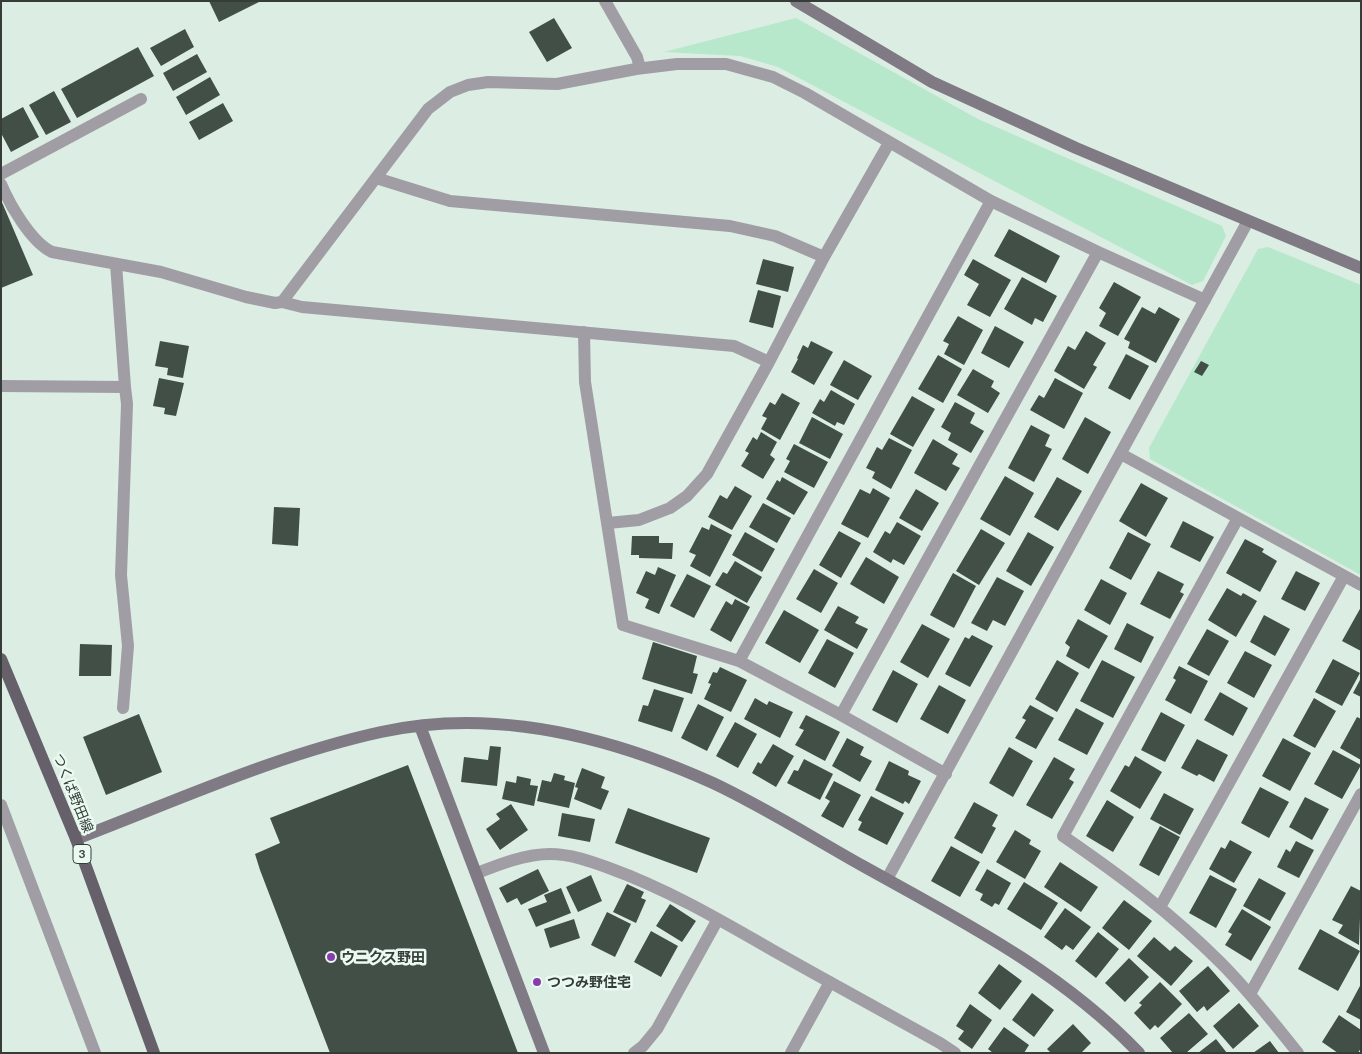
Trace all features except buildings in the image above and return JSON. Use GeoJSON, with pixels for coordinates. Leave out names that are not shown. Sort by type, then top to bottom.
{"type":"FeatureCollection","features":[{"type":"Feature","properties":{"kind":"main road","name":"つくば野田線"},"geometry":{"type":"LineString","coordinates":[[1,659],[76,839],[154,1053]]}},
{"type":"Feature","properties":{"kind":"street"},"geometry":{"type":"LineString","coordinates":[[605,1],[637,57],[640,68]]}},
{"type":"Feature","properties":{"kind":"street"},"geometry":{"type":"LineString","coordinates":[[796,1],[932,82],[1076,148],[1361,268]]}},
{"type":"Feature","properties":{"kind":"street"},"geometry":{"type":"LineString","coordinates":[[282,302],[428,109],[450,92],[468,85],[488,82],[557,84],[640,68],[677,64],[726,64],[773,77],[805,93],[991,201],[1205,300]]}},
{"type":"Feature","properties":{"kind":"street"},"geometry":{"type":"LineString","coordinates":[[1,174],[141,99]]}},
{"type":"Feature","properties":{"kind":"street"},"geometry":{"type":"LineString","coordinates":[[608,524],[639,520],[670,508],[686,496],[707,474],[824,257],[889,143]]}},
{"type":"Feature","properties":{"kind":"street"},"geometry":{"type":"LineString","coordinates":[[376,178],[450,201],[730,226],[775,236],[824,257]]}},
{"type":"Feature","properties":{"kind":"street"},"geometry":{"type":"LineString","coordinates":[[1,184],[28,230],[43,248],[52,252],[161,272],[246,297],[302,307],[734,346],[769,362]]}},
{"type":"Feature","properties":{"kind":"street"},"geometry":{"type":"LineString","coordinates":[[739,661],[991,201]]}},
{"type":"Feature","properties":{"kind":"street"},"geometry":{"type":"LineString","coordinates":[[887,879],[1248,220]]}},
{"type":"Feature","properties":{"kind":"street"},"geometry":{"type":"LineString","coordinates":[[841,715],[1098,252]]}},
{"type":"Feature","properties":{"kind":"street"},"geometry":{"type":"LineString","coordinates":[[116,264],[127,404],[121,575],[128,646],[123,708]]}},
{"type":"Feature","properties":{"kind":"street"},"geometry":{"type":"LineString","coordinates":[[584,332],[585,382],[623,625],[739,661],[946,774]]}},
{"type":"Feature","properties":{"kind":"street"},"geometry":{"type":"LineString","coordinates":[[1,386],[125,387]]}},
{"type":"Feature","properties":{"kind":"street"},"geometry":{"type":"LineString","coordinates":[[1121,454],[1361,585]]}},
{"type":"Feature","properties":{"kind":"street"},"geometry":{"type":"LineString","coordinates":[[1238,518],[1063,836],[1160,906],[1222,963],[1298,1053]]}},
{"type":"Feature","properties":{"kind":"street"},"geometry":{"type":"LineString","coordinates":[[1160,906],[1344,576]]}},
{"type":"Feature","properties":{"kind":"street"},"geometry":{"type":"LineString","coordinates":[[76,839],[310,751],[384,731],[420,726],[482,724],[529,726],[582,736],[662,762],[715,784],[977,929],[1071,990],[1116,1029],[1140,1053]]}},
{"type":"Feature","properties":{"kind":"street"},"geometry":{"type":"LineString","coordinates":[[420,726],[544,1053]]}},
{"type":"Feature","properties":{"kind":"street"},"geometry":{"type":"LineString","coordinates":[[1250,994],[1361,794]]}},
{"type":"Feature","properties":{"kind":"street"},"geometry":{"type":"LineString","coordinates":[[1,805],[95,1053]]}},
{"type":"Feature","properties":{"kind":"street"},"geometry":{"type":"LineString","coordinates":[[477,873],[534,855],[551,854],[570,856],[628,875],[663,890],[718,919],[955,1053]]}},
{"type":"Feature","properties":{"kind":"street"},"geometry":{"type":"LineString","coordinates":[[634,1053],[658,1029],[718,919]]}},
{"type":"Feature","properties":{"kind":"street"},"geometry":{"type":"LineString","coordinates":[[791,1053],[830,982]]}},
{"type":"Feature","properties":{"kind":"green space"},"geometry":{"type":"Polygon","coordinates":[[[796,18],[978,119],[1222,226],[1226,236],[1203,281],[1192,285],[778,67],[740,56],[664,52],[796,18]]]}},
{"type":"Feature","properties":{"kind":"green space"},"geometry":{"type":"Polygon","coordinates":[[[1268,247],[1361,285],[1361,575],[1150,459],[1149,448],[1258,249],[1268,247]]]}},
{"type":"Feature","properties":{"kind":"place","name":"ウニクス野田"},"geometry":{"type":"Point","coordinates":[331,957]}},
{"type":"Feature","properties":{"kind":"place","name":"つつみ野住宅"},"geometry":{"type":"Point","coordinates":[537,982]}}]}
